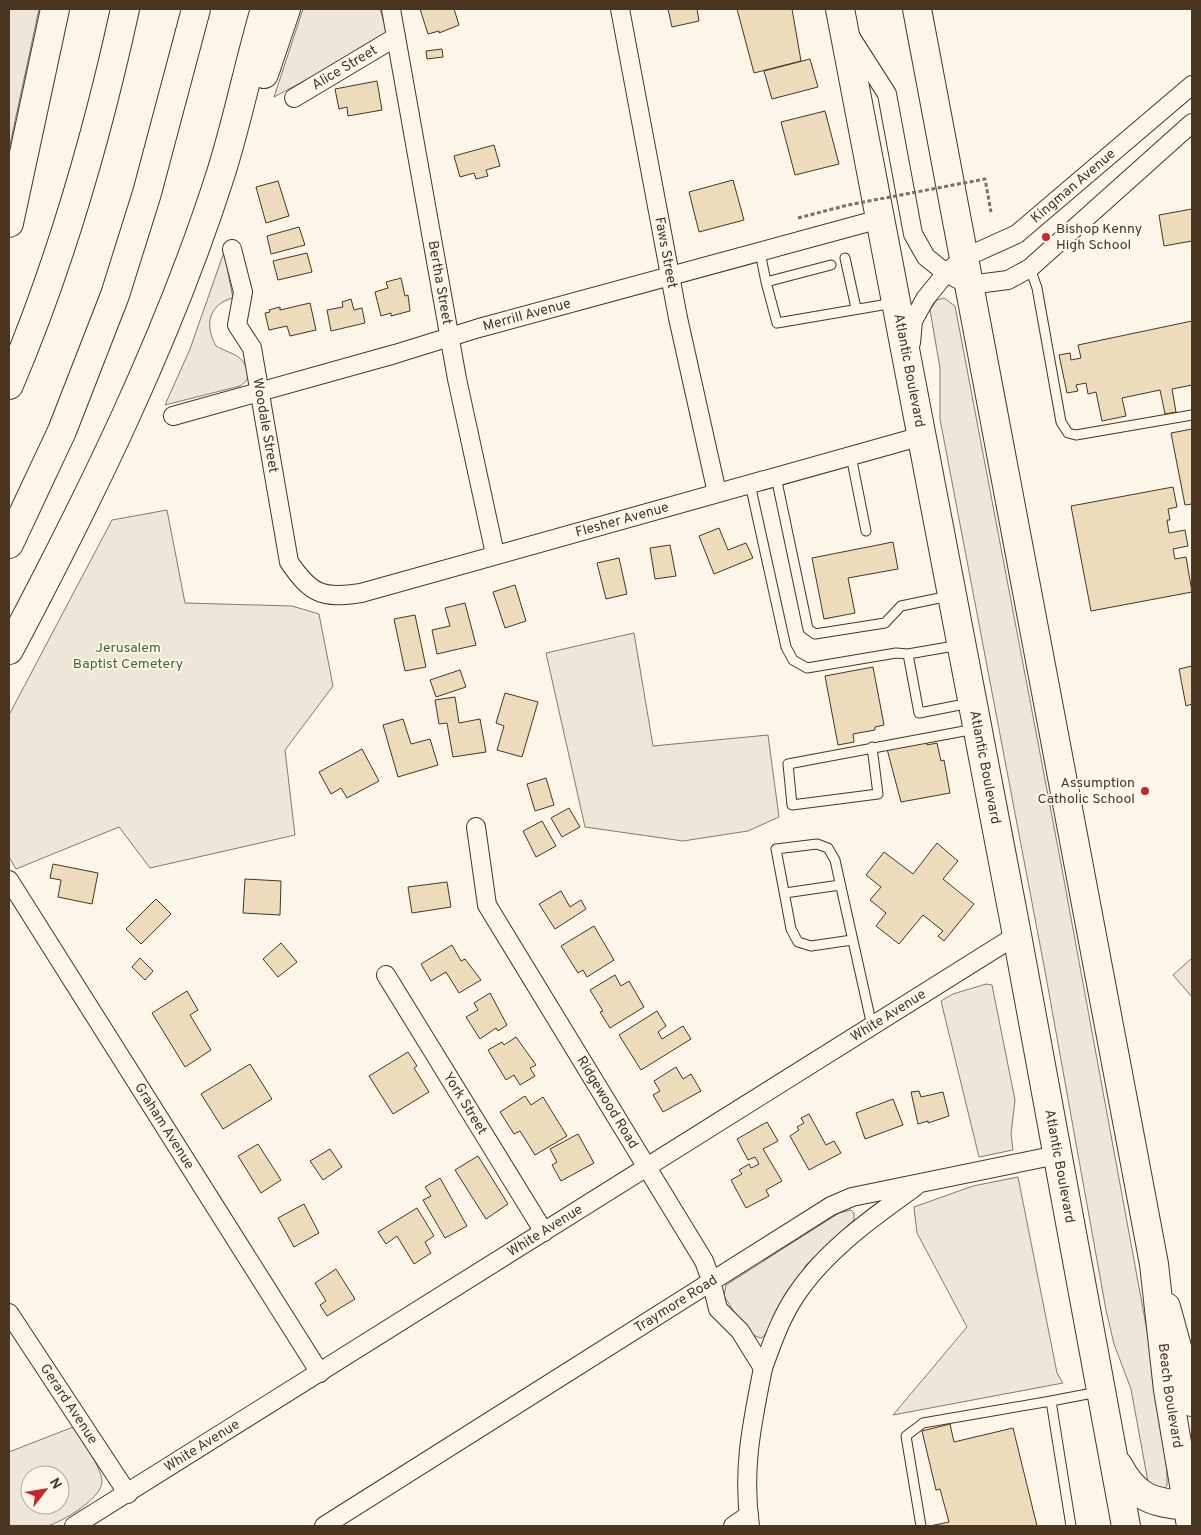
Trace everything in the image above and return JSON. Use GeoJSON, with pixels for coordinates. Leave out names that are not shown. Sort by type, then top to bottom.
{"type":"FeatureCollection","features":[{"type":"Feature","properties":{"kind":"main road"},"geometry":{"type":"LineString","coordinates":[[9,223],[55,9]]}},
{"type":"Feature","properties":{"kind":"main road"},"geometry":{"type":"LineString","coordinates":[[9,385],[53,269],[78,192],[124,9]]}},
{"type":"Feature","properties":{"kind":"main road"},"geometry":{"type":"LineString","coordinates":[[9,544],[62,431],[115,295],[147,193],[196,9]]}},
{"type":"Feature","properties":{"kind":"main road"},"geometry":{"type":"LineString","coordinates":[[9,650],[129,410],[199,237],[221,172],[265,9]]}},
{"type":"Feature","properties":{"kind":"main road"},"geometry":{"type":"LineString","coordinates":[[221,172],[266,69],[286,9]]}},
{"type":"Feature","properties":{"kind":"main road"},"geometry":{"type":"LineString","coordinates":[[917,9],[960,272],[1154,1264],[1192,1402]]}},
{"type":"Feature","properties":{"kind":"main road","name":"Atlantic Boulevard"},"geometry":{"type":"LineString","coordinates":[[842,17],[976,715],[1126,1526]]}},
{"type":"Feature","properties":{"kind":"main road","name":"Beach Boulevard"},"geometry":{"type":"LineString","coordinates":[[1154,1264],[1168,1390],[1190,1513]]}},
{"type":"Feature","properties":{"kind":"main road"},"geometry":{"type":"LineString","coordinates":[[1112,1452],[1129,1484],[1138,1493],[1147,1499],[1190,1513]]}},
{"type":"Feature","properties":{"kind":"street","name":"Bertha Street"},"geometry":{"type":"LineString","coordinates":[[391,9],[451,337],[495,554]]}},
{"type":"Feature","properties":{"kind":"street","name":"Faws Street"},"geometry":{"type":"LineString","coordinates":[[620,9],[678,318],[717,494]]}},
{"type":"Feature","properties":{"kind":"street"},"geometry":{"type":"LineString","coordinates":[[842,17],[887,94],[913,234],[926,257],[960,272],[1008,280],[1030,268],[1192,122]]}},
{"type":"Feature","properties":{"kind":"street","name":"Alice Street"},"geometry":{"type":"LineString","coordinates":[[294,98],[396,37]]}},
{"type":"Feature","properties":{"kind":"street","name":"Kingman Avenue"},"geometry":{"type":"LineString","coordinates":[[910,372],[912,321],[925,299],[960,272],[1017,234],[1192,85]]}},
{"type":"Feature","properties":{"kind":"street","name":"Merrill Avenue"},"geometry":{"type":"LineString","coordinates":[[173,416],[880,218]]}},
{"type":"Feature","properties":{"kind":"street","name":"Woodale Street"},"geometry":{"type":"LineString","coordinates":[[232,249],[243,292],[237,325],[252,348],[288,562],[303,583],[320,592]]}},
{"type":"Feature","properties":{"kind":"street","name":"Flesher Avenue"},"geometry":{"type":"LineString","coordinates":[[320,592],[339,595],[361,593],[922,436]]}},
{"type":"Feature","properties":{"kind":"street","name":"Ridgewood Road"},"geometry":{"type":"LineString","coordinates":[[476,827],[487,905],[704,1261],[718,1309],[740,1331],[762,1368]]}},
{"type":"Feature","properties":{"kind":"street","name":"Graham Avenue"},"geometry":{"type":"LineString","coordinates":[[9,880],[320,1373]]}},
{"type":"Feature","properties":{"kind":"street","name":"White Avenue"},"geometry":{"type":"LineString","coordinates":[[74,1526],[128,1494],[1017,934]]}},
{"type":"Feature","properties":{"kind":"street","name":"York Street"},"geometry":{"type":"LineString","coordinates":[[386,975],[544,1232]]}},
{"type":"Feature","properties":{"kind":"street","name":"Traymore Road"},"geometry":{"type":"LineString","coordinates":[[324,1526],[831,1206],[852,1197],[1057,1155]]}},
{"type":"Feature","properties":{"kind":"street"},"geometry":{"type":"LineString","coordinates":[[733,1526],[749,1520],[748,1444],[762,1368],[776,1331],[796,1295],[822,1262],[864,1224],[920,1184]]}},
{"type":"Feature","properties":{"kind":"street","name":"Gerard Avenue"},"geometry":{"type":"LineString","coordinates":[[9,1314],[128,1494]]}},
{"type":"Feature","properties":{"kind":"lane"},"geometry":{"type":"LineString","coordinates":[[760,252],[777,323],[896,302]]}},
{"type":"Feature","properties":{"kind":"lane"},"geometry":{"type":"LineString","coordinates":[[845,258],[856,308]]}},
{"type":"Feature","properties":{"kind":"lane"},"geometry":{"type":"LineString","coordinates":[[766,282],[831,265]]}},
{"type":"Feature","properties":{"kind":"lane"},"geometry":{"type":"LineString","coordinates":[[1030,268],[1037,288],[1061,422],[1068,433],[1076,434],[1192,415]]}},
{"type":"Feature","properties":{"kind":"lane"},"geometry":{"type":"LineString","coordinates":[[851,456],[866,531]]}},
{"type":"Feature","properties":{"kind":"lane"},"geometry":{"type":"LineString","coordinates":[[776,477],[808,629],[815,634],[885,623],[901,606],[953,595]]}},
{"type":"Feature","properties":{"kind":"lane"},"geometry":{"type":"LineString","coordinates":[[750,484],[786,647],[793,660],[807,668],[896,653],[908,654],[962,645]]}},
{"type":"Feature","properties":{"kind":"lane"},"geometry":{"type":"LineString","coordinates":[[908,654],[919,713],[976,715]]}},
{"type":"Feature","properties":{"kind":"lane"},"geometry":{"type":"LineString","coordinates":[[872,747],[878,794],[792,805],[788,764],[872,747],[976,715]]}},
{"type":"Feature","properties":{"kind":"lane"},"geometry":{"type":"LineString","coordinates":[[852,940],[811,946],[798,942],[791,928],[776,849],[817,844],[828,848],[835,860],[872,1026]]}},
{"type":"Feature","properties":{"kind":"lane"},"geometry":{"type":"LineString","coordinates":[[785,892],[840,885]]}},
{"type":"Feature","properties":{"kind":"lane"},"geometry":{"type":"LineString","coordinates":[[921,1526],[906,1436],[923,1423],[1101,1391]]}},
{"type":"Feature","properties":{"kind":"lane"},"geometry":{"type":"LineString","coordinates":[[1051,1401],[1071,1526]]}},
{"type":"Feature","properties":{"kind":"path"},"geometry":{"type":"LineString","coordinates":[[798,218],[848,205],[985,179],[991,212]]}},
{"type":"Feature","properties":{"kind":"green space"},"geometry":{"type":"Polygon","coordinates":[[[9,9],[39,9],[9,149],[9,9]]]}},
{"type":"Feature","properties":{"kind":"green space"},"geometry":{"type":"Polygon","coordinates":[[[303,9],[380,9],[388,36],[274,97],[303,9]]]}},
{"type":"Feature","properties":{"kind":"green space"},"geometry":{"type":"Polygon","coordinates":[[[224,252],[233,298],[225,301],[214,310],[211,316],[210,330],[216,346],[238,357],[245,364],[247,380],[240,386],[165,405],[190,349],[224,252]]]}},
{"type":"Feature","properties":{"kind":"green space"},"geometry":{"type":"Polygon","coordinates":[[[944,298],[955,306],[1062,869],[1164,1423],[1167,1485],[1163,1492],[1148,1482],[1131,1389],[1114,1344],[1106,1310],[1045,971],[940,419],[940,368],[930,310],[937,300],[944,298]]]}},
{"type":"Feature","properties":{"kind":"green space","name":"Jerusalem Baptist Cemetery"},"geometry":{"type":"Polygon","coordinates":[[[167,510],[185,603],[292,606],[319,614],[333,686],[285,750],[295,835],[150,868],[119,827],[16,869],[9,857],[9,715],[112,520],[167,510]]]}},
{"type":"Feature","properties":{"kind":"green space"},"geometry":{"type":"Polygon","coordinates":[[[634,633],[653,746],[768,735],[779,817],[748,831],[683,841],[585,827],[546,653],[634,633]]]}},
{"type":"Feature","properties":{"kind":"green space"},"geometry":{"type":"Polygon","coordinates":[[[1192,958],[1192,997],[1173,975],[1192,958]]]}},
{"type":"Feature","properties":{"kind":"green space"},"geometry":{"type":"Polygon","coordinates":[[[986,984],[992,985],[1015,1100],[1011,1134],[1013,1150],[979,1157],[941,1001],[953,994],[986,984]]]}},
{"type":"Feature","properties":{"kind":"green space"},"geometry":{"type":"Polygon","coordinates":[[[1018,1177],[1057,1373],[1063,1383],[893,1415],[967,1327],[917,1233],[914,1207],[973,1186],[1018,1177]]]}},
{"type":"Feature","properties":{"kind":"green space"},"geometry":{"type":"Polygon","coordinates":[[[851,1210],[854,1213],[854,1220],[806,1265],[762,1338],[750,1332],[740,1321],[724,1296],[726,1285],[839,1213],[851,1210]]]}},
{"type":"Feature","properties":{"kind":"green space"},"geometry":{"type":"Polygon","coordinates":[[[73,1427],[98,1468],[102,1481],[101,1488],[89,1502],[70,1515],[70,1465],[20,1465],[20,1515],[69,1515],[47,1526],[9,1526],[9,1452],[73,1427]]]}},
{"type":"Feature","properties":{"kind":"building"},"geometry":{"type":"Polygon","coordinates":[[[420,9],[454,9],[459,25],[439,33],[439,31],[428,34],[420,9]]]}},
{"type":"Feature","properties":{"kind":"building"},"geometry":{"type":"Polygon","coordinates":[[[668,9],[697,9],[699,21],[672,27],[668,9]]]}},
{"type":"Feature","properties":{"kind":"building"},"geometry":{"type":"Polygon","coordinates":[[[737,9],[792,9],[801,61],[754,73],[737,9]]]}},
{"type":"Feature","properties":{"kind":"building"},"geometry":{"type":"Polygon","coordinates":[[[442,49],[443,57],[427,59],[426,51],[442,49]]]}},
{"type":"Feature","properties":{"kind":"building"},"geometry":{"type":"Polygon","coordinates":[[[810,59],[818,87],[772,99],[764,71],[810,59]]]}},
{"type":"Feature","properties":{"kind":"building"},"geometry":{"type":"Polygon","coordinates":[[[377,81],[382,110],[348,116],[347,107],[339,109],[335,89],[377,81]]]}},
{"type":"Feature","properties":{"kind":"building"},"geometry":{"type":"Polygon","coordinates":[[[825,111],[839,164],[795,175],[781,122],[825,111]]]}},
{"type":"Feature","properties":{"kind":"building"},"geometry":{"type":"Polygon","coordinates":[[[494,145],[500,166],[486,170],[488,176],[476,179],[474,173],[460,177],[454,156],[494,145]]]}},
{"type":"Feature","properties":{"kind":"building"},"geometry":{"type":"Polygon","coordinates":[[[733,180],[744,220],[699,232],[689,192],[733,180]]]}},
{"type":"Feature","properties":{"kind":"building"},"geometry":{"type":"Polygon","coordinates":[[[278,181],[289,216],[266,223],[256,187],[278,181]]]}},
{"type":"Feature","properties":{"kind":"building"},"geometry":{"type":"Polygon","coordinates":[[[1192,209],[1192,241],[1164,246],[1159,215],[1192,209]]]}},
{"type":"Feature","properties":{"kind":"building"},"geometry":{"type":"Polygon","coordinates":[[[299,227],[305,245],[271,254],[267,236],[299,227]]]}},
{"type":"Feature","properties":{"kind":"building"},"geometry":{"type":"Polygon","coordinates":[[[307,253],[312,272],[278,280],[273,261],[307,253]]]}},
{"type":"Feature","properties":{"kind":"building"},"geometry":{"type":"Polygon","coordinates":[[[401,278],[405,296],[408,295],[410,311],[391,316],[391,313],[381,316],[375,292],[388,288],[386,282],[401,278]]]}},
{"type":"Feature","properties":{"kind":"building"},"geometry":{"type":"Polygon","coordinates":[[[351,299],[354,310],[362,308],[365,323],[331,331],[327,310],[343,307],[342,302],[351,299]]]}},
{"type":"Feature","properties":{"kind":"building"},"geometry":{"type":"Polygon","coordinates":[[[310,303],[316,330],[290,336],[287,326],[269,330],[265,313],[270,312],[269,310],[280,307],[280,310],[310,303]]]}},
{"type":"Feature","properties":{"kind":"building"},"geometry":{"type":"Polygon","coordinates":[[[1192,321],[1192,385],[1172,389],[1176,412],[1165,414],[1160,390],[1122,398],[1126,416],[1102,421],[1096,392],[1088,394],[1086,383],[1076,385],[1078,391],[1067,393],[1059,355],[1070,353],[1071,360],[1081,358],[1078,345],[1192,321]]]}},
{"type":"Feature","properties":{"kind":"building"},"geometry":{"type":"Polygon","coordinates":[[[1192,429],[1192,504],[1185,505],[1171,433],[1192,429]]]}},
{"type":"Feature","properties":{"kind":"building"},"geometry":{"type":"Polygon","coordinates":[[[1173,487],[1177,507],[1168,509],[1170,520],[1167,520],[1169,533],[1185,530],[1188,546],[1173,549],[1175,559],[1186,557],[1192,592],[1091,611],[1071,506],[1173,487]]]}},
{"type":"Feature","properties":{"kind":"building"},"geometry":{"type":"Polygon","coordinates":[[[719,528],[728,550],[746,543],[753,558],[714,574],[699,536],[719,528]]]}},
{"type":"Feature","properties":{"kind":"building"},"geometry":{"type":"Polygon","coordinates":[[[893,542],[898,569],[848,578],[855,613],[824,619],[812,558],[893,542]]]}},
{"type":"Feature","properties":{"kind":"building"},"geometry":{"type":"Polygon","coordinates":[[[670,545],[676,576],[655,579],[650,548],[670,545]]]}},
{"type":"Feature","properties":{"kind":"building"},"geometry":{"type":"Polygon","coordinates":[[[619,558],[627,594],[606,599],[597,563],[619,558]]]}},
{"type":"Feature","properties":{"kind":"building"},"geometry":{"type":"Polygon","coordinates":[[[515,585],[526,621],[505,628],[493,592],[515,585]]]}},
{"type":"Feature","properties":{"kind":"building"},"geometry":{"type":"Polygon","coordinates":[[[465,603],[476,645],[437,654],[432,630],[450,626],[445,608],[465,603]]]}},
{"type":"Feature","properties":{"kind":"building"},"geometry":{"type":"Polygon","coordinates":[[[415,615],[426,667],[405,671],[394,619],[415,615]]]}},
{"type":"Feature","properties":{"kind":"building"},"geometry":{"type":"Polygon","coordinates":[[[1192,666],[1192,704],[1186,706],[1179,669],[1192,666]]]}},
{"type":"Feature","properties":{"kind":"building"},"geometry":{"type":"Polygon","coordinates":[[[873,667],[884,725],[875,727],[875,730],[853,734],[854,742],[838,745],[825,676],[873,667]]]}},
{"type":"Feature","properties":{"kind":"building"},"geometry":{"type":"Polygon","coordinates":[[[460,670],[466,687],[436,697],[430,680],[460,670]]]}},
{"type":"Feature","properties":{"kind":"building"},"geometry":{"type":"Polygon","coordinates":[[[505,693],[538,702],[522,757],[497,750],[504,726],[496,723],[505,693]]]}},
{"type":"Feature","properties":{"kind":"building"},"geometry":{"type":"Polygon","coordinates":[[[455,697],[459,723],[480,719],[486,752],[453,757],[447,723],[439,724],[435,700],[455,697]]]}},
{"type":"Feature","properties":{"kind":"building"},"geometry":{"type":"Polygon","coordinates":[[[403,719],[411,744],[430,739],[438,765],[398,777],[383,725],[403,719]]]}},
{"type":"Feature","properties":{"kind":"building"},"geometry":{"type":"Polygon","coordinates":[[[927,742],[927,745],[937,743],[941,761],[944,760],[950,793],[901,802],[887,749],[927,742]]]}},
{"type":"Feature","properties":{"kind":"building"},"geometry":{"type":"Polygon","coordinates":[[[362,749],[379,781],[347,798],[341,788],[331,794],[319,772],[362,749]]]}},
{"type":"Feature","properties":{"kind":"building"},"geometry":{"type":"Polygon","coordinates":[[[546,778],[554,805],[535,811],[527,784],[546,778]]]}},
{"type":"Feature","properties":{"kind":"building"},"geometry":{"type":"Polygon","coordinates":[[[569,808],[580,827],[562,837],[551,818],[569,808]]]}},
{"type":"Feature","properties":{"kind":"building"},"geometry":{"type":"Polygon","coordinates":[[[542,821],[556,846],[536,857],[523,831],[542,821]]]}},
{"type":"Feature","properties":{"kind":"building"},"geometry":{"type":"Polygon","coordinates":[[[937,843],[958,861],[943,879],[974,904],[944,941],[938,936],[943,931],[923,915],[899,944],[876,926],[886,913],[870,900],[881,887],[866,875],[884,852],[913,874],[937,843]]]}},
{"type":"Feature","properties":{"kind":"building"},"geometry":{"type":"Polygon","coordinates":[[[53,864],[98,873],[92,904],[58,897],[61,880],[50,878],[53,864]]]}},
{"type":"Feature","properties":{"kind":"building"},"geometry":{"type":"Polygon","coordinates":[[[245,879],[281,881],[280,915],[243,913],[245,879]]]}},
{"type":"Feature","properties":{"kind":"building"},"geometry":{"type":"Polygon","coordinates":[[[447,882],[451,907],[412,913],[408,887],[447,882]]]}},
{"type":"Feature","properties":{"kind":"building"},"geometry":{"type":"Polygon","coordinates":[[[561,891],[570,907],[581,900],[586,909],[555,929],[539,904],[561,891]]]}},
{"type":"Feature","properties":{"kind":"building"},"geometry":{"type":"Polygon","coordinates":[[[156,899],[171,914],[141,944],[126,929],[156,899]]]}},
{"type":"Feature","properties":{"kind":"building"},"geometry":{"type":"Polygon","coordinates":[[[594,926],[614,960],[587,977],[583,970],[578,973],[561,946],[594,926]]]}},
{"type":"Feature","properties":{"kind":"building"},"geometry":{"type":"Polygon","coordinates":[[[281,943],[297,962],[278,977],[263,959],[281,943]]]}},
{"type":"Feature","properties":{"kind":"building"},"geometry":{"type":"Polygon","coordinates":[[[452,945],[461,961],[465,959],[481,980],[459,993],[446,972],[431,981],[421,964],[452,945]]]}},
{"type":"Feature","properties":{"kind":"building"},"geometry":{"type":"Polygon","coordinates":[[[140,958],[153,971],[145,980],[132,967],[140,958]]]}},
{"type":"Feature","properties":{"kind":"building"},"geometry":{"type":"Polygon","coordinates":[[[615,975],[621,986],[629,981],[644,1007],[610,1028],[600,1012],[603,1011],[590,990],[615,975]]]}},
{"type":"Feature","properties":{"kind":"building"},"geometry":{"type":"Polygon","coordinates":[[[187,991],[198,1010],[190,1015],[211,1050],[185,1067],[152,1013],[187,991]]]}},
{"type":"Feature","properties":{"kind":"building"},"geometry":{"type":"Polygon","coordinates":[[[490,993],[507,1025],[498,1031],[496,1028],[480,1039],[466,1017],[478,1010],[474,1003],[490,993]]]}},
{"type":"Feature","properties":{"kind":"building"},"geometry":{"type":"Polygon","coordinates":[[[657,1011],[666,1026],[658,1032],[662,1039],[683,1026],[691,1039],[641,1070],[619,1035],[657,1011]]]}},
{"type":"Feature","properties":{"kind":"building"},"geometry":{"type":"Polygon","coordinates":[[[516,1037],[536,1065],[530,1068],[535,1076],[520,1085],[514,1075],[506,1080],[488,1050],[502,1042],[504,1045],[516,1037]]]}},
{"type":"Feature","properties":{"kind":"building"},"geometry":{"type":"Polygon","coordinates":[[[408,1052],[417,1066],[414,1068],[429,1092],[393,1114],[369,1076],[408,1052]]]}},
{"type":"Feature","properties":{"kind":"building"},"geometry":{"type":"Polygon","coordinates":[[[250,1064],[272,1099],[223,1129],[201,1094],[250,1064]]]}},
{"type":"Feature","properties":{"kind":"building"},"geometry":{"type":"Polygon","coordinates":[[[676,1067],[683,1079],[691,1074],[701,1091],[663,1112],[653,1095],[660,1091],[654,1081],[676,1067]]]}},
{"type":"Feature","properties":{"kind":"building"},"geometry":{"type":"Polygon","coordinates":[[[919,1091],[921,1097],[943,1092],[949,1116],[928,1123],[928,1121],[918,1124],[911,1092],[919,1091]]]}},
{"type":"Feature","properties":{"kind":"building"},"geometry":{"type":"Polygon","coordinates":[[[525,1096],[531,1105],[543,1097],[567,1136],[535,1155],[520,1131],[514,1134],[500,1112],[525,1096]]]}},
{"type":"Feature","properties":{"kind":"building"},"geometry":{"type":"Polygon","coordinates":[[[893,1099],[903,1125],[865,1139],[856,1113],[893,1099]]]}},
{"type":"Feature","properties":{"kind":"building"},"geometry":{"type":"Polygon","coordinates":[[[809,1114],[826,1145],[834,1141],[841,1153],[809,1170],[790,1136],[799,1130],[797,1127],[804,1123],[801,1118],[809,1114]]]}},
{"type":"Feature","properties":{"kind":"building"},"geometry":{"type":"Polygon","coordinates":[[[767,1122],[778,1141],[763,1149],[782,1181],[766,1190],[769,1196],[746,1208],[731,1180],[742,1174],[739,1170],[749,1164],[751,1168],[759,1164],[755,1157],[748,1160],[737,1139],[767,1122]]]}},
{"type":"Feature","properties":{"kind":"building"},"geometry":{"type":"Polygon","coordinates":[[[578,1134],[594,1163],[561,1181],[552,1165],[557,1162],[550,1149],[578,1134]]]}},
{"type":"Feature","properties":{"kind":"building"},"geometry":{"type":"Polygon","coordinates":[[[258,1144],[281,1180],[261,1193],[238,1156],[258,1144]]]}},
{"type":"Feature","properties":{"kind":"building"},"geometry":{"type":"Polygon","coordinates":[[[330,1149],[342,1167],[323,1180],[310,1161],[330,1149]]]}},
{"type":"Feature","properties":{"kind":"building"},"geometry":{"type":"Polygon","coordinates":[[[478,1156],[508,1204],[486,1219],[455,1170],[478,1156]]]}},
{"type":"Feature","properties":{"kind":"building"},"geometry":{"type":"Polygon","coordinates":[[[440,1178],[467,1226],[445,1238],[423,1200],[431,1196],[425,1187],[440,1178]]]}},
{"type":"Feature","properties":{"kind":"building"},"geometry":{"type":"Polygon","coordinates":[[[304,1204],[319,1233],[294,1247],[278,1218],[304,1204]]]}},
{"type":"Feature","properties":{"kind":"building"},"geometry":{"type":"Polygon","coordinates":[[[417,1208],[434,1236],[425,1242],[431,1253],[414,1264],[397,1236],[386,1244],[378,1232],[417,1208]]]}},
{"type":"Feature","properties":{"kind":"building"},"geometry":{"type":"Polygon","coordinates":[[[336,1269],[355,1299],[327,1316],[320,1305],[326,1301],[315,1283],[336,1269]]]}},
{"type":"Feature","properties":{"kind":"building"},"geometry":{"type":"Polygon","coordinates":[[[950,1424],[954,1442],[1013,1428],[1037,1526],[930,1526],[949,1522],[940,1489],[936,1490],[922,1431],[950,1424]]]}},
{"type":"Feature","properties":{"kind":"place","name":"Bishop Kenny High School"},"geometry":{"type":"Point","coordinates":[1046,237]}},
{"type":"Feature","properties":{"kind":"place","name":"Assumption Catholic School"},"geometry":{"type":"Point","coordinates":[1145,791]}}]}
